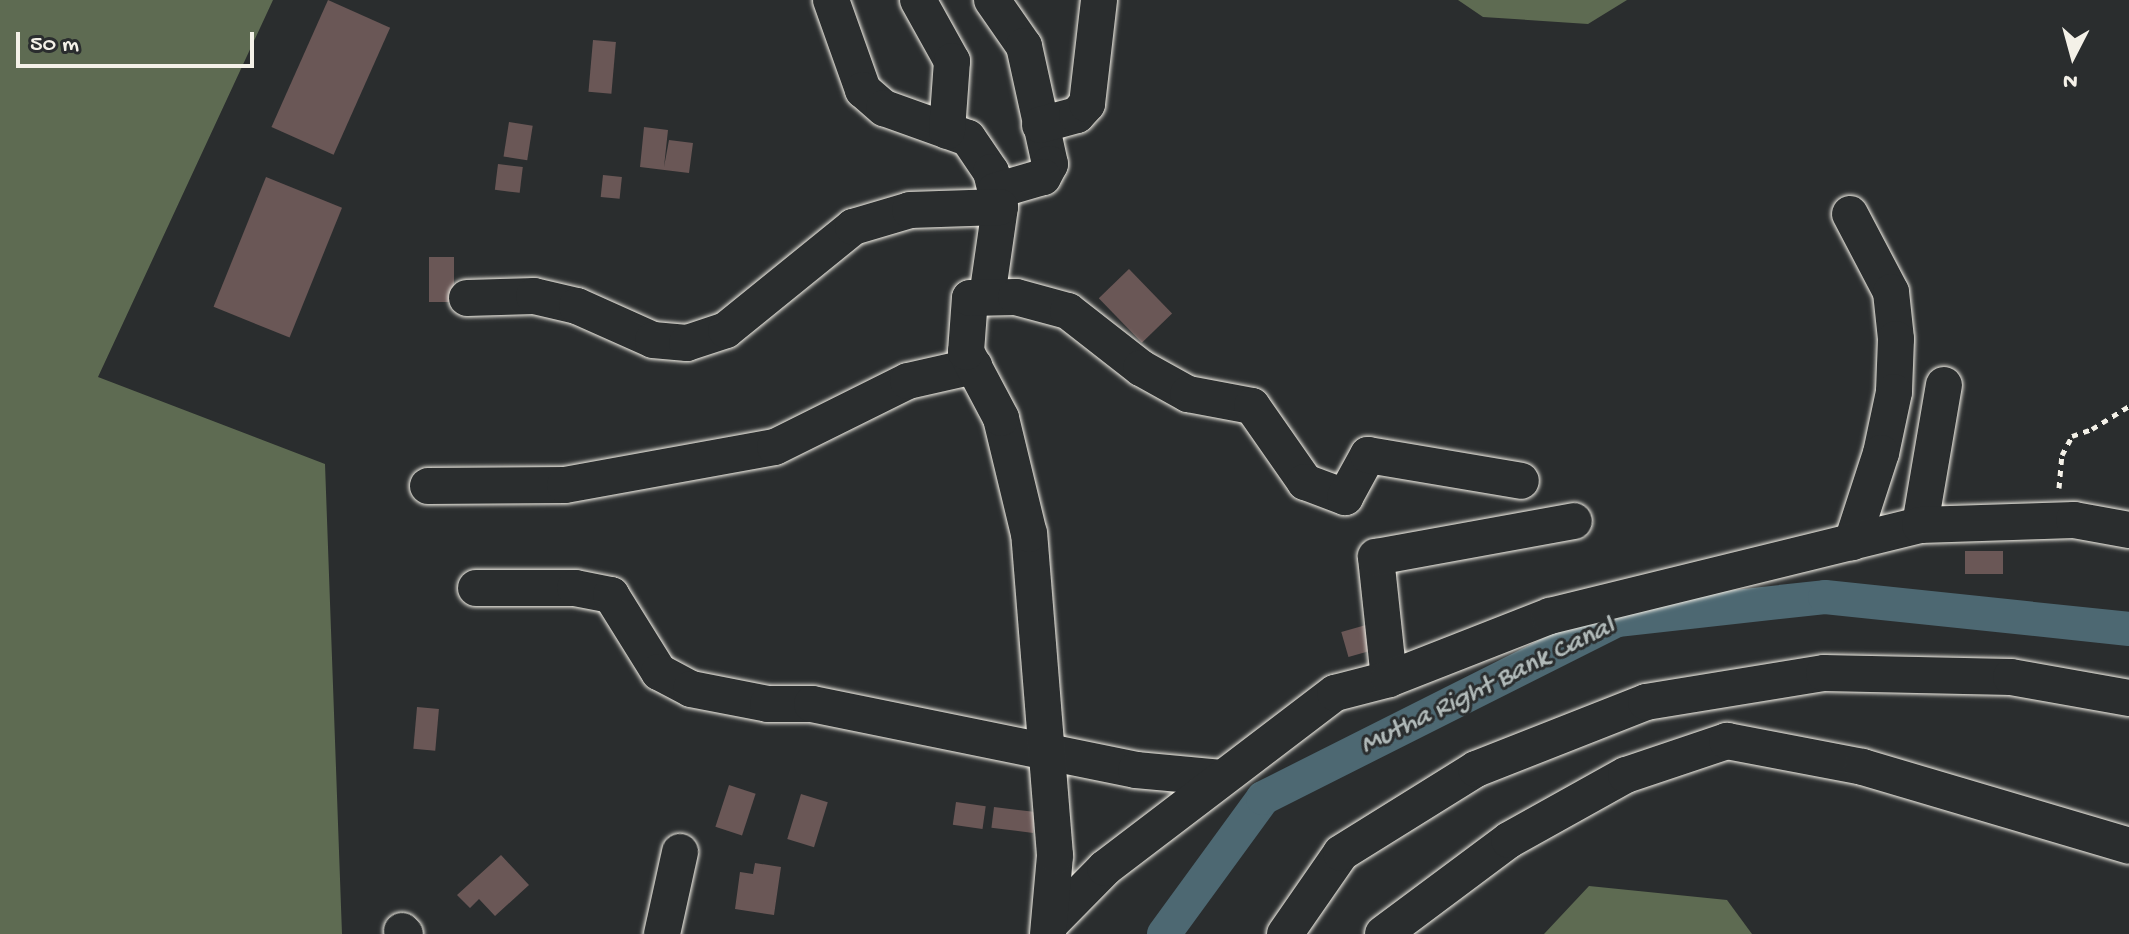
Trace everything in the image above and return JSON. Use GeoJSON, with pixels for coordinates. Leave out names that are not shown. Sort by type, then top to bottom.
{"type":"FeatureCollection","features":[{"type":"Feature","properties":{"kind":"street"},"geometry":{"type":"LineString","coordinates":[[831,0],[863,90],[884,108],[968,138],[991,172],[998,199],[987,297]]}},
{"type":"Feature","properties":{"kind":"street"},"geometry":{"type":"LineString","coordinates":[[918,0],[952,61],[947,131]]}},
{"type":"Feature","properties":{"kind":"street"},"geometry":{"type":"LineString","coordinates":[[467,298],[534,296],[577,306],[653,340],[687,343],[726,330],[853,227],[910,210],[998,199],[1043,177],[1050,164],[1024,46],[992,0]]}},
{"type":"Feature","properties":{"kind":"street"},"geometry":{"type":"LineString","coordinates":[[1040,125],[1077,115],[1087,104],[1099,0]]}},
{"type":"Feature","properties":{"kind":"street"},"geometry":{"type":"LineString","coordinates":[[1850,214],[1891,292],[1896,339],[1894,392],[1881,453],[1852,542]]}},
{"type":"Feature","properties":{"kind":"street"},"geometry":{"type":"LineString","coordinates":[[1049,928],[1055,855],[1029,534],[1001,418],[966,352],[970,298],[1016,297],[1068,311],[1141,368],[1188,394],[1252,406],[1305,482],[1345,497],[1368,455],[1521,481]]}},
{"type":"Feature","properties":{"kind":"street"},"geometry":{"type":"LineString","coordinates":[[428,486],[565,485],[775,447],[908,381],[974,366]]}},
{"type":"Feature","properties":{"kind":"street"},"geometry":{"type":"LineString","coordinates":[[1920,525],[1944,385]]}},
{"type":"Feature","properties":{"kind":"street"},"geometry":{"type":"LineString","coordinates":[[1389,679],[1376,557],[1574,521]]}},
{"type":"Feature","properties":{"kind":"street"},"geometry":{"type":"LineString","coordinates":[[1049,928],[1105,868],[1335,693],[1389,679],[1550,616],[1920,525],[2060,521],[2129,530]]}},
{"type":"Feature","properties":{"kind":"street"},"geometry":{"type":"LineString","coordinates":[[476,588],[575,588],[611,595],[659,672],[691,689],[768,704],[812,704],[922,729],[1046,750],[1136,770],[1222,778]]}},
{"type":"Feature","properties":{"kind":"street"},"geometry":{"type":"LineString","coordinates":[[1285,934],[1341,853],[1476,769],[1646,702],[1824,673],[2011,677],[2129,698]]}},
{"type":"Feature","properties":{"kind":"street"},"geometry":{"type":"LineString","coordinates":[[1383,934],[1509,840],[1626,775],[1727,741],[1863,767],[2129,846]]}},
{"type":"Feature","properties":{"kind":"street"},"geometry":{"type":"LineString","coordinates":[[662,934],[680,852]]}},
{"type":"Feature","properties":{"kind":"path"},"geometry":{"type":"LineString","coordinates":[[2060,521],[2062,455],[2072,436],[2092,429],[2129,406]]}},
{"type":"Feature","properties":{"kind":"green space"},"geometry":{"type":"Polygon","coordinates":[[[0,0],[273,0],[98,377],[325,464],[342,934],[0,934],[0,0]]]}},
{"type":"Feature","properties":{"kind":"green space"},"geometry":{"type":"Polygon","coordinates":[[[1458,0],[1627,0],[1588,24],[1483,17],[1458,0]]]}},
{"type":"Feature","properties":{"kind":"green space"},"geometry":{"type":"Polygon","coordinates":[[[1589,886],[1727,900],[1752,934],[1544,934],[1589,886]]]}},
{"type":"Feature","properties":{"kind":"building"},"geometry":{"type":"Polygon","coordinates":[[[328,0],[390,28],[334,155],[271,127],[328,0]]]}},
{"type":"Feature","properties":{"kind":"building"},"geometry":{"type":"Polygon","coordinates":[[[593,40],[616,42],[611,94],[588,92],[593,40]]]}},
{"type":"Feature","properties":{"kind":"building"},"geometry":{"type":"Polygon","coordinates":[[[509,122],[533,126],[527,160],[504,157],[509,122]]]}},
{"type":"Feature","properties":{"kind":"building"},"geometry":{"type":"Polygon","coordinates":[[[644,127],[668,130],[664,167],[669,140],[693,143],[689,173],[640,167],[644,127]]]}},
{"type":"Feature","properties":{"kind":"building"},"geometry":{"type":"Polygon","coordinates":[[[498,164],[523,167],[520,193],[495,190],[498,164]]]}},
{"type":"Feature","properties":{"kind":"building"},"geometry":{"type":"Polygon","coordinates":[[[603,175],[622,177],[620,199],[601,197],[603,175]]]}},
{"type":"Feature","properties":{"kind":"building"},"geometry":{"type":"Polygon","coordinates":[[[266,177],[342,208],[290,338],[214,307],[266,177]]]}},
{"type":"Feature","properties":{"kind":"building"},"geometry":{"type":"Polygon","coordinates":[[[429,257],[454,257],[454,302],[429,302],[429,257]]]}},
{"type":"Feature","properties":{"kind":"building"},"geometry":{"type":"Polygon","coordinates":[[[1129,269],[1172,314],[1142,343],[1099,298],[1129,269]]]}},
{"type":"Feature","properties":{"kind":"building"},"geometry":{"type":"Polygon","coordinates":[[[1965,551],[2003,551],[2003,574],[1965,574],[1965,551]]]}},
{"type":"Feature","properties":{"kind":"building"},"geometry":{"type":"Polygon","coordinates":[[[1373,623],[1380,648],[1348,657],[1341,632],[1373,623]]]}},
{"type":"Feature","properties":{"kind":"building"},"geometry":{"type":"Polygon","coordinates":[[[417,707],[439,709],[435,751],[413,749],[417,707]]]}},
{"type":"Feature","properties":{"kind":"building"},"geometry":{"type":"Polygon","coordinates":[[[729,785],[756,794],[742,835],[715,827],[729,785]]]}},
{"type":"Feature","properties":{"kind":"building"},"geometry":{"type":"Polygon","coordinates":[[[801,794],[828,802],[814,847],[787,839],[801,794]]]}},
{"type":"Feature","properties":{"kind":"building"},"geometry":{"type":"Polygon","coordinates":[[[956,802],[986,806],[983,829],[953,825],[956,802]]]}},
{"type":"Feature","properties":{"kind":"building"},"geometry":{"type":"Polygon","coordinates":[[[994,807],[1036,812],[1033,833],[991,828],[994,807]]]}},
{"type":"Feature","properties":{"kind":"building"},"geometry":{"type":"Polygon","coordinates":[[[501,855],[529,885],[495,916],[479,899],[470,908],[457,895],[501,855]]]}},
{"type":"Feature","properties":{"kind":"building"},"geometry":{"type":"Polygon","coordinates":[[[755,863],[781,867],[774,915],[735,909],[740,872],[753,874],[755,863]]]}},
{"type":"Feature","properties":{"kind":"waterway","name":"Mutha Right Bank Canal"},"geometry":{"type":"LineString","coordinates":[[1164,934],[1263,798],[1617,620],[1825,597],[2129,629]]}}]}
